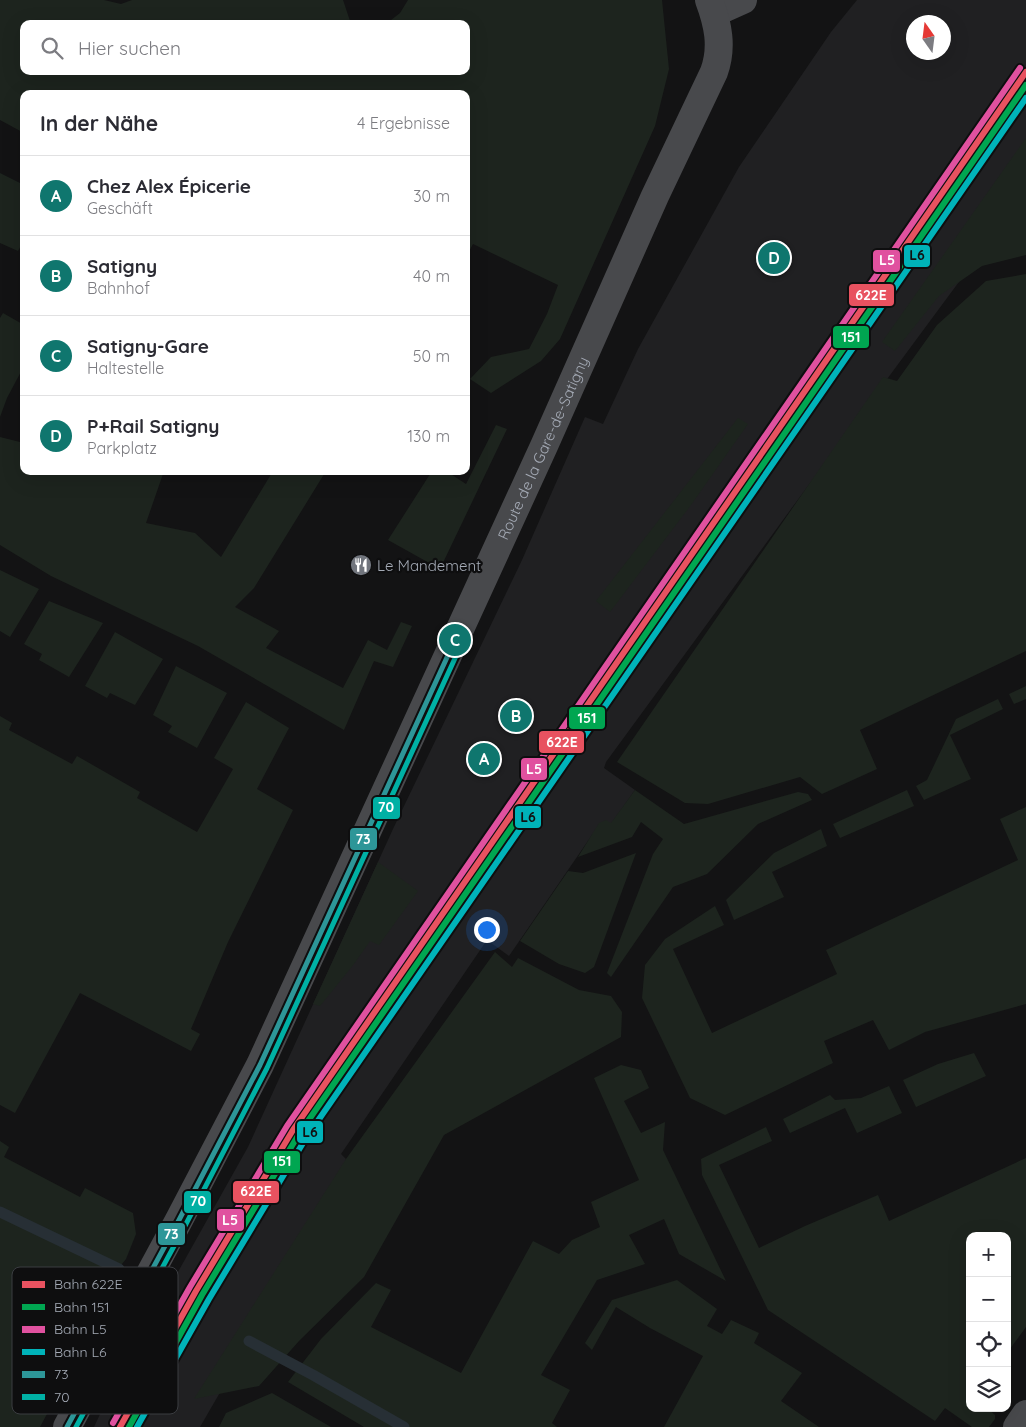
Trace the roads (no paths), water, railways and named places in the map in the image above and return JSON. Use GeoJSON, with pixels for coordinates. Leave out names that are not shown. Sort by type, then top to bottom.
{"type":"FeatureCollection","features":[{"type":"Feature","properties":{"kind":"street"},"geometry":{"type":"LineString","coordinates":[[712,7],[743,0]]}},
{"type":"Feature","properties":{"kind":"street","name":"Route de la Gare-de-Satigny"},"geometry":{"type":"LineString","coordinates":[[154,1267],[260,1065],[544,446],[655,196],[714,72],[719,49],[718,28],[712,7]]}},
{"type":"Feature","properties":{"kind":"street","name":"Route de la Gare-de-Satigny"},"geometry":{"type":"LineString","coordinates":[[67,1427],[74,1414]]}},
{"type":"Feature","properties":{"kind":"street"},"geometry":{"type":"LineString","coordinates":[[1017,1427],[1026,1414]]}},
{"type":"Feature","properties":{"kind":"waterway"},"geometry":{"type":"LineString","coordinates":[[0,1212],[115,1267]]}},
{"type":"Feature","properties":{"kind":"waterway"},"geometry":{"type":"LineString","coordinates":[[249,1341],[404,1427]]}},
{"type":"Feature","properties":{"kind":"rail line","name":"L5"},"geometry":{"type":"LineString","coordinates":[[178,1308],[287,1126],[1020,68]]}},
{"type":"Feature","properties":{"kind":"rail line","name":"622E"},"geometry":{"type":"LineString","coordinates":[[178,1323],[293,1130],[1026,72]]}},
{"type":"Feature","properties":{"kind":"rail line","name":"151"},"geometry":{"type":"LineString","coordinates":[[178,1338],[299,1134],[1026,85]]}},
{"type":"Feature","properties":{"kind":"rail line","name":"L6"},"geometry":{"type":"LineString","coordinates":[[178,1354],[306,1138],[1026,98]]}},
{"type":"Feature","properties":{"kind":"rail line","name":"L5"},"geometry":{"type":"LineString","coordinates":[[113,1423],[118,1414]]}},
{"type":"Feature","properties":{"kind":"rail line","name":"622E"},"geometry":{"type":"LineString","coordinates":[[120,1427],[127,1414]]}},
{"type":"Feature","properties":{"kind":"rail line","name":"151"},"geometry":{"type":"LineString","coordinates":[[129,1427],[136,1414]]}},
{"type":"Feature","properties":{"kind":"rail line","name":"L6"},"geometry":{"type":"LineString","coordinates":[[137,1427],[144,1414]]}},
{"type":"Feature","properties":{"kind":"place","name":"P+Rail Satigny"},"geometry":{"type":"Point","coordinates":[774,258]}},
{"type":"Feature","properties":{"kind":"place","name":"Le Mandement"},"geometry":{"type":"Point","coordinates":[361,565]}},
{"type":"Feature","properties":{"kind":"place","name":"Satigny-Gare"},"geometry":{"type":"Point","coordinates":[455,640]}},
{"type":"Feature","properties":{"kind":"place","name":"Satigny"},"geometry":{"type":"Point","coordinates":[516,716]}},
{"type":"Feature","properties":{"kind":"place","name":"Chez Alex Épicerie"},"geometry":{"type":"Point","coordinates":[484,759]}}]}
